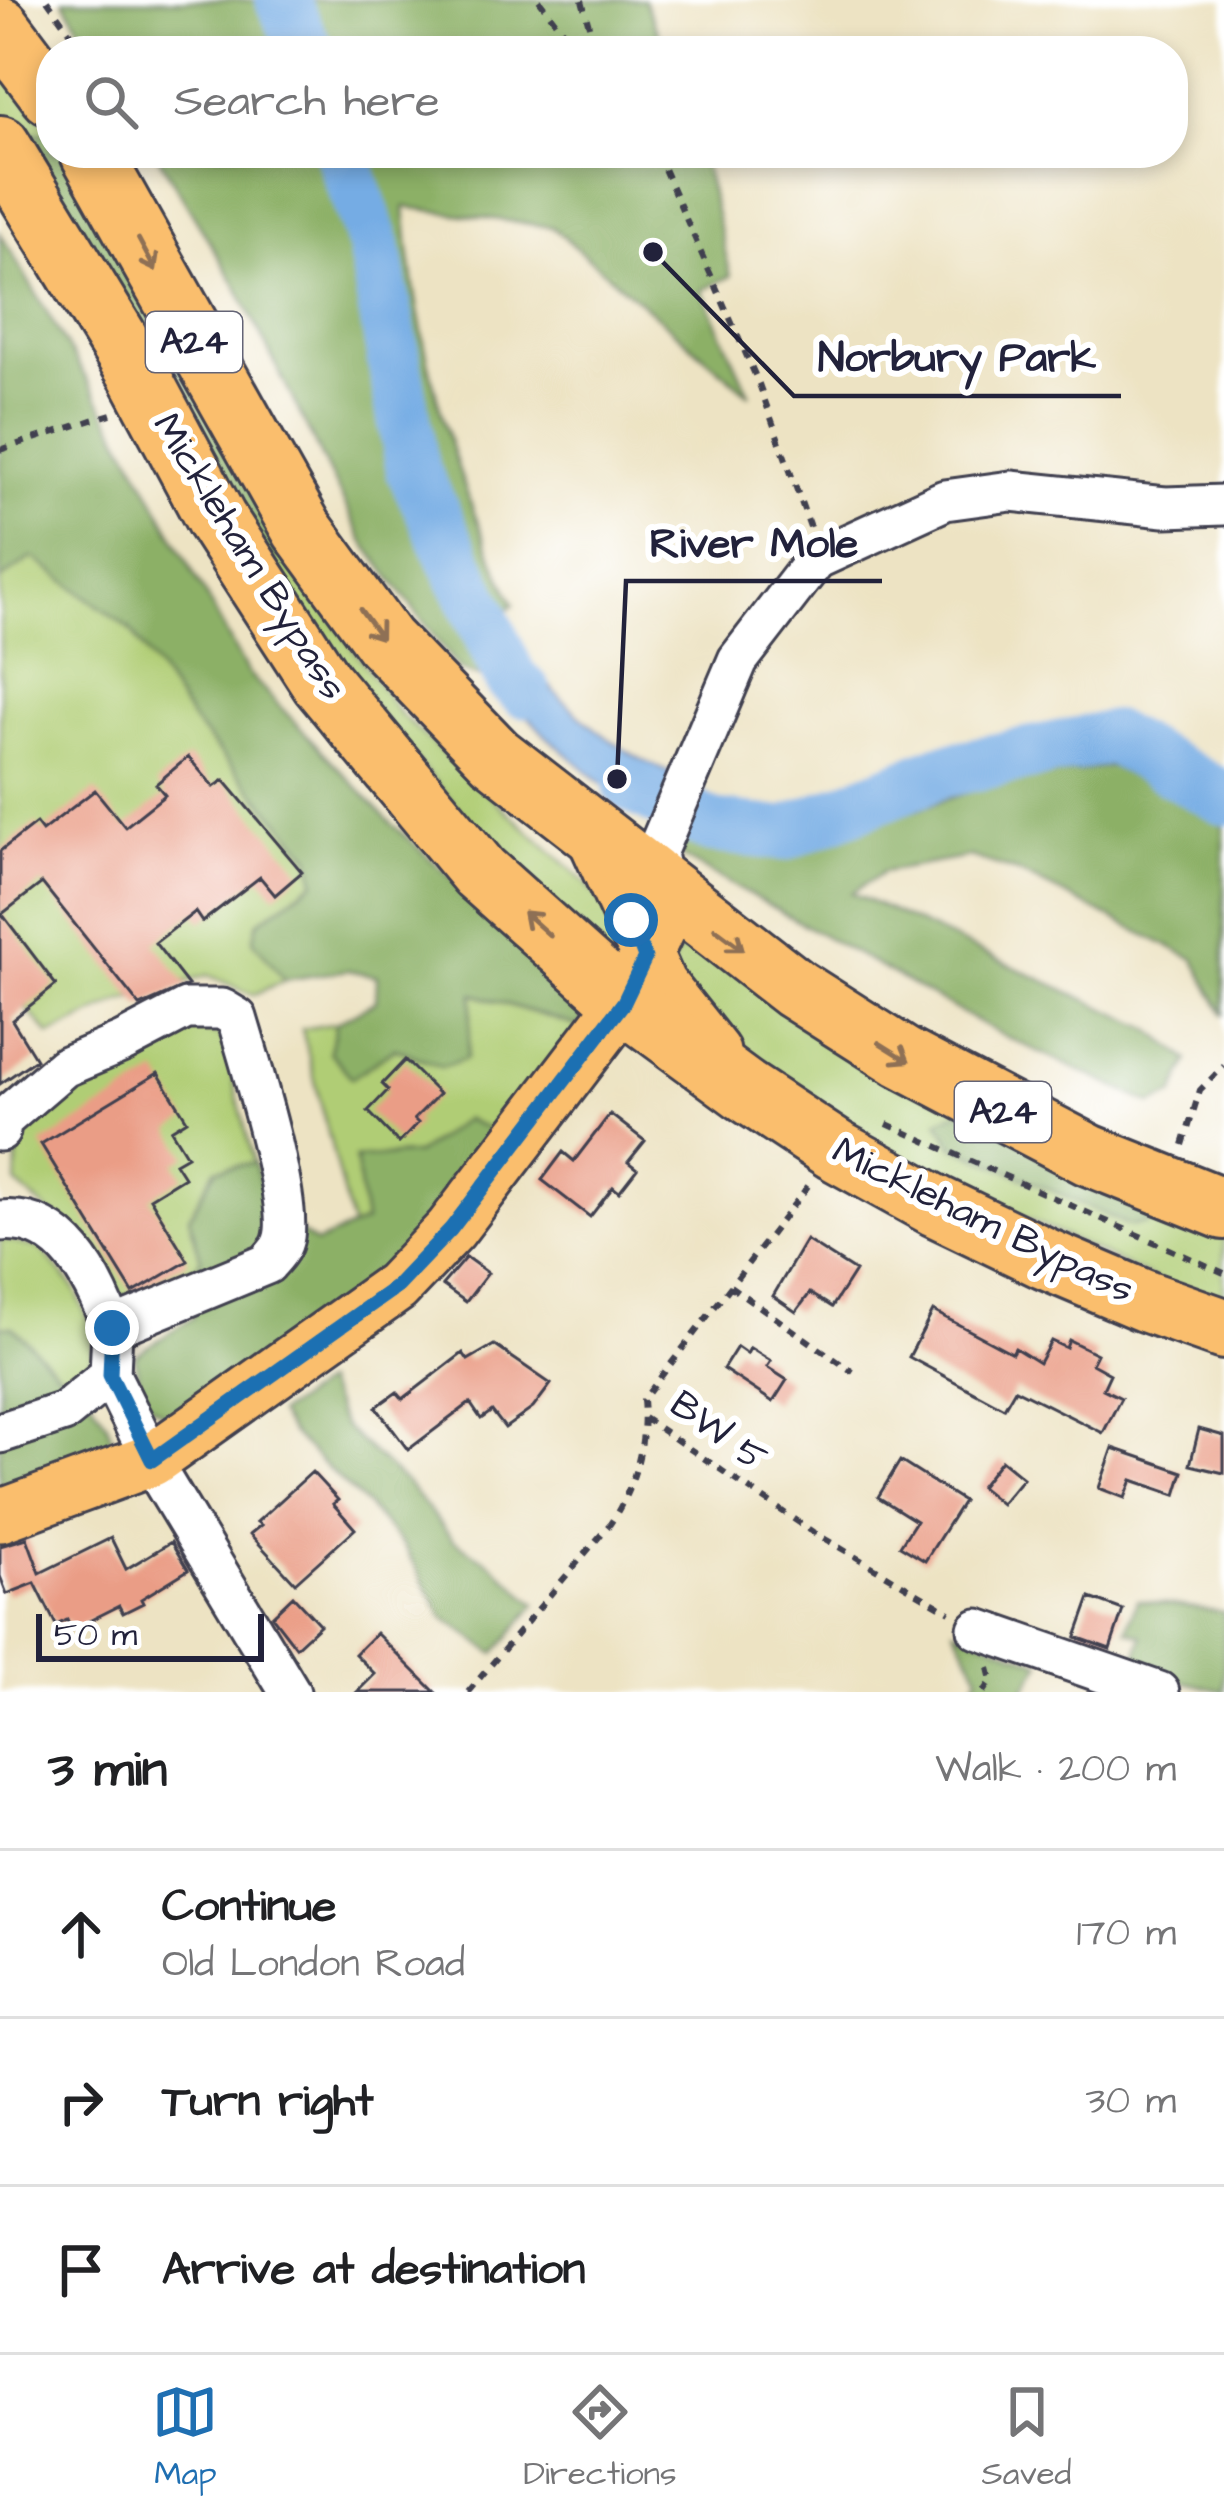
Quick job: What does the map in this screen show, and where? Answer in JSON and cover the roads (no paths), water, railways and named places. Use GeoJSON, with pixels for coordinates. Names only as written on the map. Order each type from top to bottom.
{"type":"FeatureCollection","features":[{"type":"Feature","properties":{"kind":"highway"},"geometry":{"type":"LineString","coordinates":[[0,28],[36,75]]}},
{"type":"Feature","properties":{"kind":"highway","name":"Mickleham Bypass"},"geometry":{"type":"LineString","coordinates":[[0,146],[138,373],[216,519],[322,683],[479,872],[635,980],[744,1090],[861,1137],[936,1206],[1144,1301],[1224,1329]]}},
{"type":"Feature","properties":{"kind":"highway","name":"Mickleham Bypass"},"geometry":{"type":"LineString","coordinates":[[99,168],[302,529],[383,640],[495,756],[592,834],[659,871],[795,988],[902,1058],[1089,1155],[1224,1209]]}},
{"type":"Feature","properties":{"kind":"main road"},"geometry":{"type":"LineString","coordinates":[[592,834],[635,980]]}},
{"type":"Feature","properties":{"kind":"main road"},"geometry":{"type":"LineString","coordinates":[[0,1516],[152,1460],[396,1287],[451,1229],[635,980],[664,917],[659,871]]}},
{"type":"Feature","properties":{"kind":"street"},"geometry":{"type":"LineString","coordinates":[[659,871],[704,733],[738,660],[816,559],[945,500],[1011,491],[1165,507],[1224,505]]}},
{"type":"Feature","properties":{"kind":"street"},"geometry":{"type":"LineString","coordinates":[[0,1130],[1,1121],[64,1067],[186,1009],[222,1010],[237,1018],[286,1220],[283,1243],[267,1264],[112,1328]]}},
{"type":"Feature","properties":{"kind":"street"},"geometry":{"type":"LineString","coordinates":[[0,1221],[16,1219],[60,1237],[96,1284],[112,1328],[110,1375],[152,1460],[290,1692]]}},
{"type":"Feature","properties":{"kind":"street"},"geometry":{"type":"LineString","coordinates":[[0,1433],[64,1412],[110,1375]]}},
{"type":"Feature","properties":{"kind":"street"},"geometry":{"type":"LineString","coordinates":[[978,1629],[1159,1692]]}},
{"type":"Feature","properties":{"kind":"water"},"geometry":{"type":"Polygon","coordinates":[[[499,617],[533,666],[574,711],[623,748],[676,776],[657,825],[546,736],[482,666],[478,635],[499,617]]]}},
{"type":"Feature","properties":{"kind":"waterway"},"geometry":{"type":"LineString","coordinates":[[282,0],[300,36]]}},
{"type":"Feature","properties":{"kind":"waterway"},"geometry":{"type":"LineString","coordinates":[[347,168],[374,245],[413,470],[511,679],[524,691]]}},
{"type":"Feature","properties":{"kind":"waterway"},"geometry":{"type":"LineString","coordinates":[[630,785],[712,826],[784,834],[941,771],[1113,737],[1224,798]]}},
{"type":"Feature","properties":{"kind":"place","name":"Norbury Park"},"geometry":{"type":"Point","coordinates":[653,252]}},
{"type":"Feature","properties":{"kind":"place","name":"River Mole"},"geometry":{"type":"Point","coordinates":[617,779]}}]}
